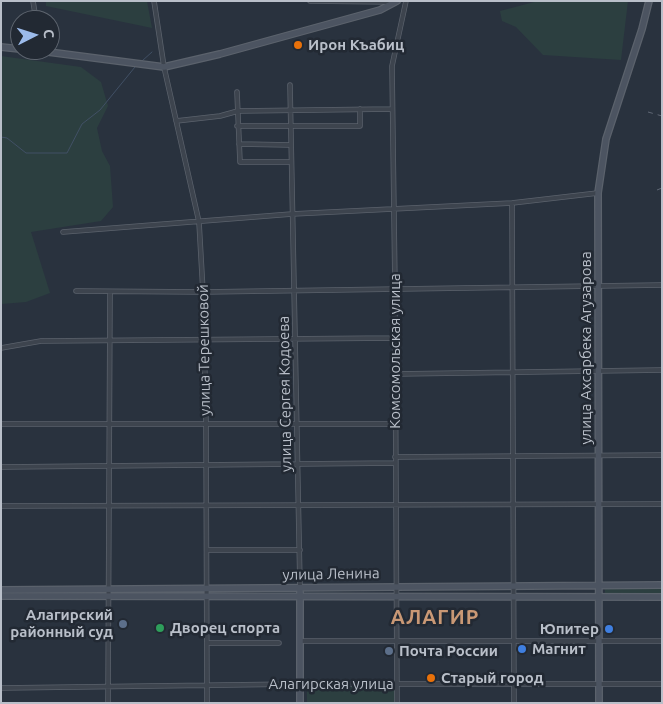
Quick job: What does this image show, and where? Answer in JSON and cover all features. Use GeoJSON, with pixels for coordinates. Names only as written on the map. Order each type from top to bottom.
{"type":"FeatureCollection","features":[{"type":"Feature","properties":{"kind":"street","name":"улица Терешковой"},"geometry":{"type":"LineString","coordinates":[[154,1],[164,66],[199,222],[203,292],[206,422],[207,703]]}},
{"type":"Feature","properties":{"kind":"street"},"geometry":{"type":"LineString","coordinates":[[310,1],[396,2]]}},
{"type":"Feature","properties":{"kind":"street","name":"Комсомольская улица"},"geometry":{"type":"LineString","coordinates":[[397,703],[396,338],[392,66],[406,1]]}},
{"type":"Feature","properties":{"kind":"street","name":"улица Ахсарбека Агузарова"},"geometry":{"type":"LineString","coordinates":[[599,703],[598,456],[600,286],[598,193],[606,138],[642,29],[649,1]]}},
{"type":"Feature","properties":{"kind":"street"},"geometry":{"type":"LineString","coordinates":[[60,52],[164,66],[220,54],[380,10],[396,2]]}},
{"type":"Feature","properties":{"kind":"street","name":"улица Сергея Кодоева"},"geometry":{"type":"LineString","coordinates":[[290,85],[292,214],[296,290],[300,703]]}},
{"type":"Feature","properties":{"kind":"street"},"geometry":{"type":"LineString","coordinates":[[237,92],[240,162],[291,162]]}},
{"type":"Feature","properties":{"kind":"street"},"geometry":{"type":"LineString","coordinates":[[238,126],[360,126],[360,109]]}},
{"type":"Feature","properties":{"kind":"street"},"geometry":{"type":"LineString","coordinates":[[176,121],[220,116],[238,111],[392,109]]}},
{"type":"Feature","properties":{"kind":"street"},"geometry":{"type":"LineString","coordinates":[[239,144],[291,145]]}},
{"type":"Feature","properties":{"kind":"street"},"geometry":{"type":"LineString","coordinates":[[63,232],[292,214],[512,203],[598,193]]}},
{"type":"Feature","properties":{"kind":"street"},"geometry":{"type":"LineString","coordinates":[[512,203],[514,703]]}},
{"type":"Feature","properties":{"kind":"street"},"geometry":{"type":"LineString","coordinates":[[76,291],[203,292],[662,285]]}},
{"type":"Feature","properties":{"kind":"street"},"geometry":{"type":"LineString","coordinates":[[108,703],[110,292]]}},
{"type":"Feature","properties":{"kind":"street"},"geometry":{"type":"LineString","coordinates":[[1,348],[41,341],[396,338]]}},
{"type":"Feature","properties":{"kind":"street"},"geometry":{"type":"LineString","coordinates":[[396,374],[662,370]]}},
{"type":"Feature","properties":{"kind":"street"},"geometry":{"type":"LineString","coordinates":[[1,424],[206,422],[395,424]]}},
{"type":"Feature","properties":{"kind":"street"},"geometry":{"type":"LineString","coordinates":[[395,457],[662,455]]}},
{"type":"Feature","properties":{"kind":"street"},"geometry":{"type":"LineString","coordinates":[[1,466],[395,464]]}},
{"type":"Feature","properties":{"kind":"street"},"geometry":{"type":"LineString","coordinates":[[1,506],[662,504]]}},
{"type":"Feature","properties":{"kind":"street"},"geometry":{"type":"LineString","coordinates":[[207,550],[300,550]]}},
{"type":"Feature","properties":{"kind":"street","name":"улица Ленина"},"geometry":{"type":"LineString","coordinates":[[1,590],[662,585]]}},
{"type":"Feature","properties":{"kind":"street","name":"улица Ленина"},"geometry":{"type":"LineString","coordinates":[[1,596],[662,597]]}},
{"type":"Feature","properties":{"kind":"street"},"geometry":{"type":"LineString","coordinates":[[300,641],[662,641]]}},
{"type":"Feature","properties":{"kind":"street"},"geometry":{"type":"LineString","coordinates":[[207,643],[279,643]]}},
{"type":"Feature","properties":{"kind":"street","name":"Алагирская улица"},"geometry":{"type":"LineString","coordinates":[[1,688],[300,684],[662,684]]}},
{"type":"Feature","properties":{"kind":"shaded area"},"geometry":{"type":"Polygon","coordinates":[[[46,1],[147,1],[152,28],[46,6],[46,1]]]}},
{"type":"Feature","properties":{"kind":"shaded area"},"geometry":{"type":"Polygon","coordinates":[[[538,1],[628,1],[621,60],[543,55],[516,27],[502,21],[500,11],[538,1]]]}},
{"type":"Feature","properties":{"kind":"shaded area"},"geometry":{"type":"Polygon","coordinates":[[[1,56],[10,57],[10,60],[30,60],[81,67],[101,82],[108,106],[97,128],[102,151],[110,166],[113,207],[101,221],[31,232],[50,293],[26,302],[1,304],[1,56]]]}},
{"type":"Feature","properties":{"kind":"shaded area"},"geometry":{"type":"Polygon","coordinates":[[[605,587],[662,587],[662,594],[605,593],[605,587]]]}},
{"type":"Feature","properties":{"kind":"shaded area"},"geometry":{"type":"Polygon","coordinates":[[[307,686],[395,686],[395,703],[307,703],[307,686]]]}},
{"type":"Feature","properties":{"kind":"waterway"},"geometry":{"type":"LineString","coordinates":[[142,61],[152,52]]}},
{"type":"Feature","properties":{"kind":"waterway"},"geometry":{"type":"LineString","coordinates":[[1,137],[7,138],[26,153],[67,153],[82,124],[100,110],[135,67]]}},
{"type":"Feature","properties":{"kind":"railway"},"geometry":{"type":"LineString","coordinates":[[648,112],[662,116]]}},
{"type":"Feature","properties":{"kind":"railway"},"geometry":{"type":"LineString","coordinates":[[657,190],[662,188]]}},
{"type":"Feature","properties":{"kind":"place","name":"Ирон Къабиц"},"geometry":{"type":"Point","coordinates":[298,45]}},
{"type":"Feature","properties":{"kind":"place","name":"Алагирский районный суд"},"geometry":{"type":"Point","coordinates":[123,624]}},
{"type":"Feature","properties":{"kind":"place","name":"Дворец спорта"},"geometry":{"type":"Point","coordinates":[160,628]}},
{"type":"Feature","properties":{"kind":"place","name":"Юпитер"},"geometry":{"type":"Point","coordinates":[609,629]}},
{"type":"Feature","properties":{"kind":"place","name":"Магнит"},"geometry":{"type":"Point","coordinates":[522,649]}},
{"type":"Feature","properties":{"kind":"place","name":"Почта России"},"geometry":{"type":"Point","coordinates":[389,651]}},
{"type":"Feature","properties":{"kind":"place","name":"Старый город"},"geometry":{"type":"Point","coordinates":[431,678]}},
{"type":"Feature","properties":{"kind":"district","name":"АЛАГИР"},"geometry":{"type":"Point","coordinates":[435,617]}}]}
